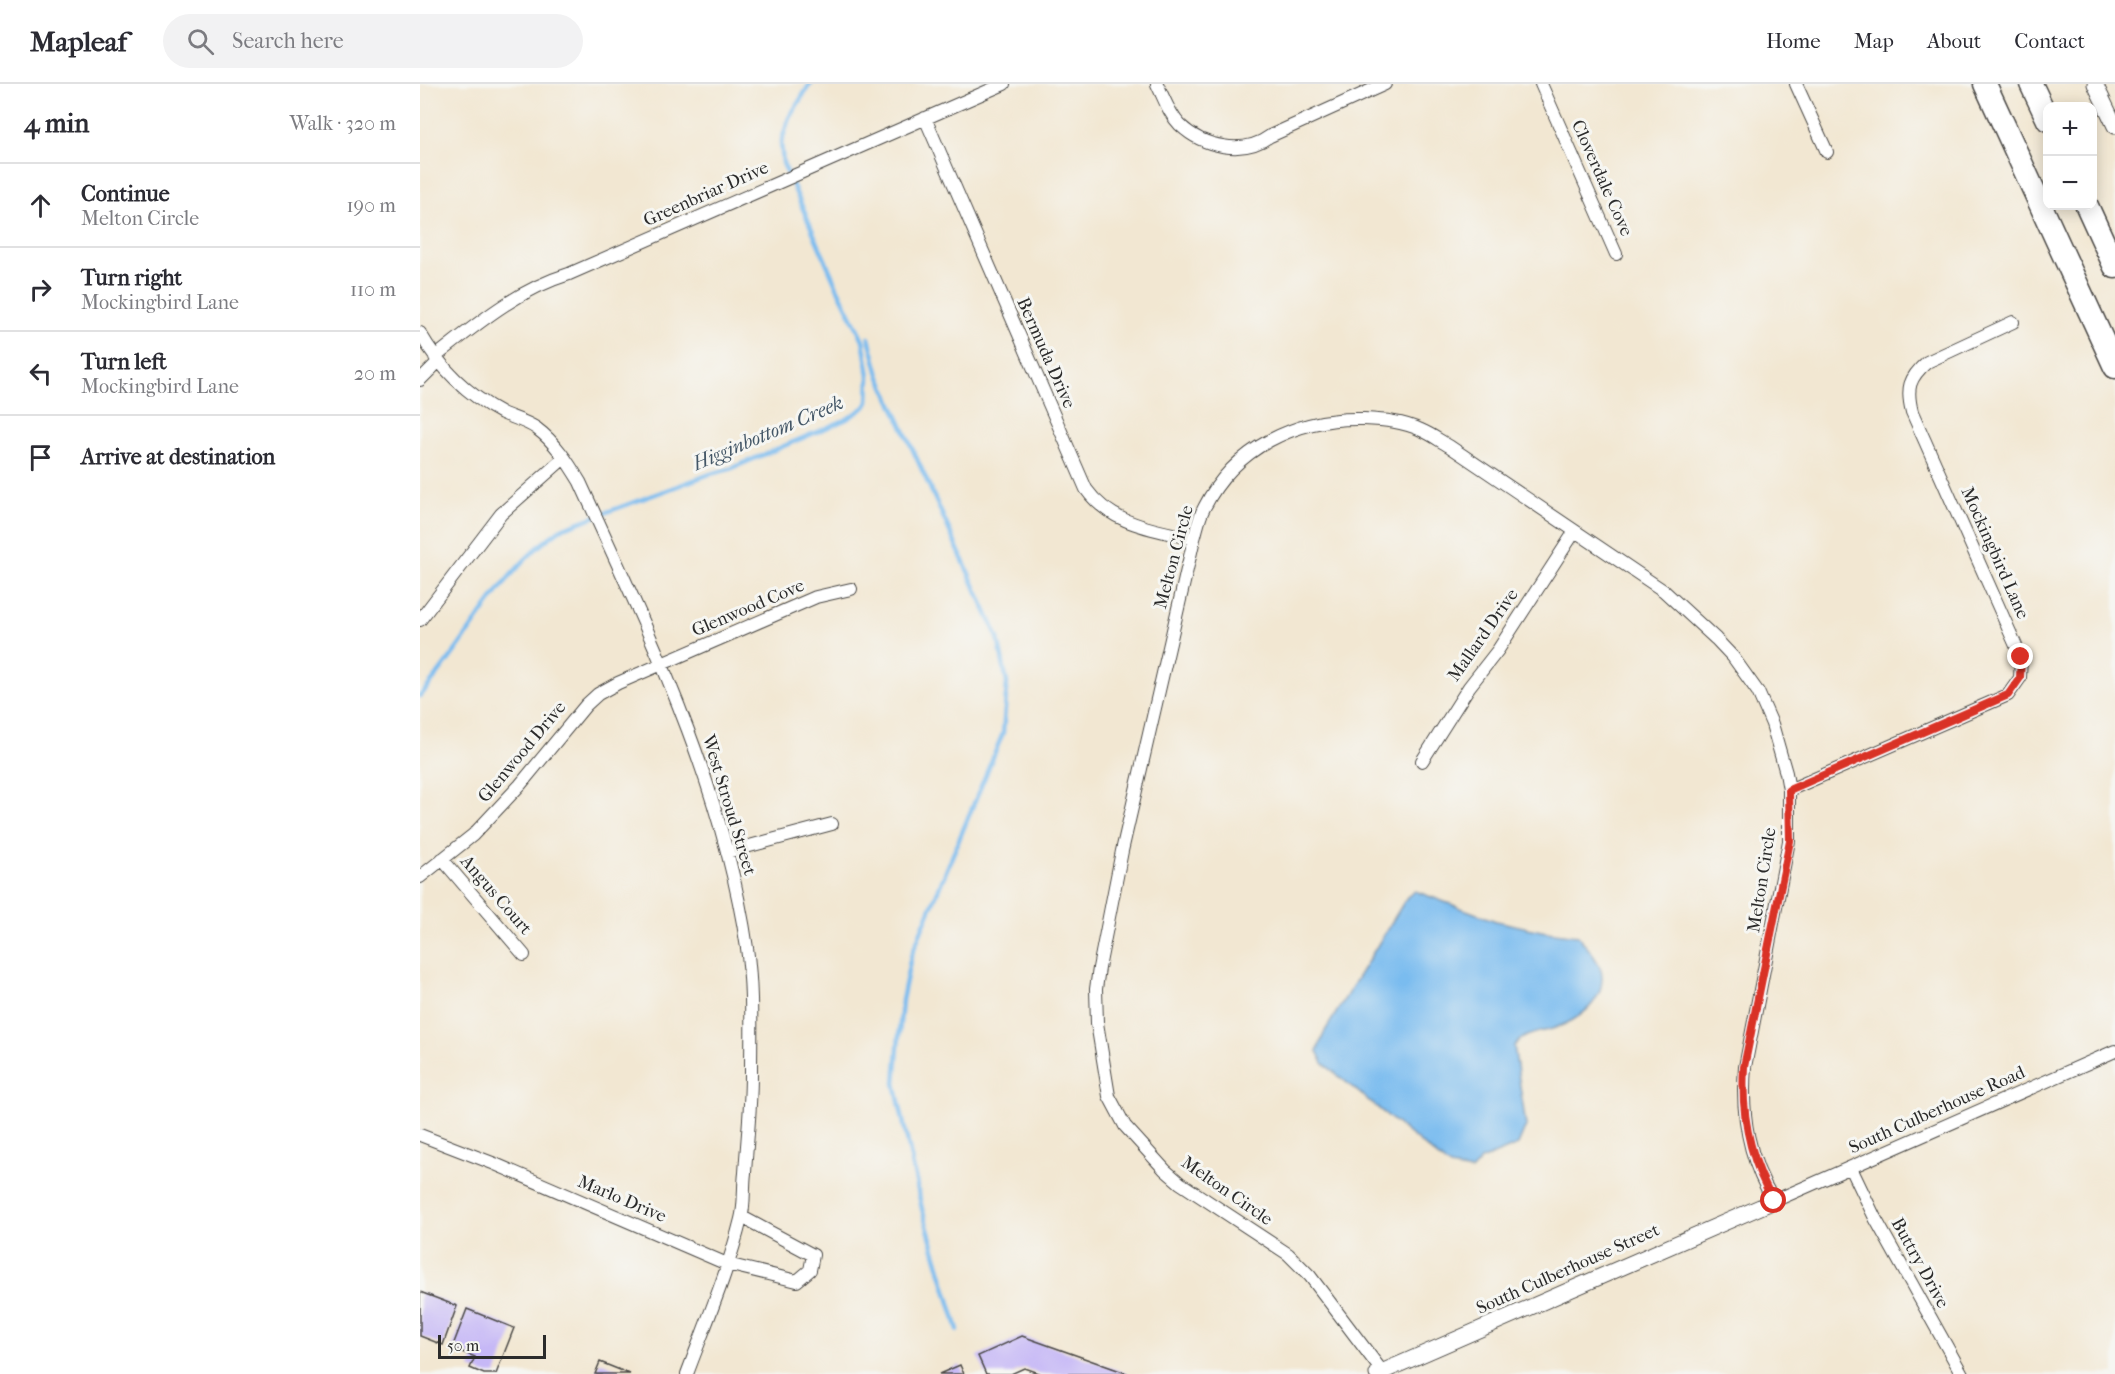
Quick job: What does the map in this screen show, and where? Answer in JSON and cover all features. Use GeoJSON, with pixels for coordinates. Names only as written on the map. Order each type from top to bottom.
{"type":"FeatureCollection","features":[{"type":"Feature","properties":{"kind":"highway"},"geometry":{"type":"LineString","coordinates":[[1985,84],[2115,367]]}},
{"type":"Feature","properties":{"kind":"highway"},"geometry":{"type":"LineString","coordinates":[[2031,84],[2043,109]]}},
{"type":"Feature","properties":{"kind":"highway"},"geometry":{"type":"LineString","coordinates":[[2089,210],[2115,267]]}},
{"type":"Feature","properties":{"kind":"street","name":"Greenbriar Drive"},"geometry":{"type":"LineString","coordinates":[[420,380],[437,359],[490,314],[528,290],[1004,84]]}},
{"type":"Feature","properties":{"kind":"street"},"geometry":{"type":"LineString","coordinates":[[1157,84],[1167,106],[1179,124],[1190,133],[1208,143],[1238,147],[1264,141],[1270,136],[1385,84]]}},
{"type":"Feature","properties":{"kind":"street","name":"Cloverdale Cove"},"geometry":{"type":"LineString","coordinates":[[1541,84],[1616,254]]}},
{"type":"Feature","properties":{"kind":"street"},"geometry":{"type":"LineString","coordinates":[[1796,84],[1827,152]]}},
{"type":"Feature","properties":{"kind":"street"},"geometry":{"type":"LineString","coordinates":[[2095,84],[2115,126]]}},
{"type":"Feature","properties":{"kind":"street","name":"Bermuda Drive"},"geometry":{"type":"LineString","coordinates":[[925,118],[1086,489],[1097,503],[1125,521],[1194,539]]}},
{"type":"Feature","properties":{"kind":"street","name":"Mockingbird Lane"},"geometry":{"type":"LineString","coordinates":[[1789,790],[2008,695],[2020,678],[2021,657],[1912,412],[1909,399],[1911,383],[1916,372],[1927,362],[2013,322]]}},
{"type":"Feature","properties":{"kind":"street","name":"West Stroud Street"},"geometry":{"type":"LineString","coordinates":[[420,333],[437,359],[455,380],[478,399],[538,429],[564,458],[580,482],[661,665],[691,740],[727,852],[738,895],[747,950],[752,1008],[749,1139],[742,1217],[687,1374]]}},
{"type":"Feature","properties":{"kind":"street","name":"Melton Circle"},"geometry":{"type":"LineString","coordinates":[[1381,1373],[1310,1276],[1288,1254],[1180,1183],[1125,1126],[1109,1096],[1097,1023],[1096,989],[1099,968],[1125,840],[1194,539],[1203,509],[1217,486],[1230,470],[1253,449],[1271,438],[1322,421],[1348,418],[1382,420],[1421,429],[1664,591],[1733,657],[1758,692],[1780,748],[1789,790],[1790,841],[1744,1067],[1743,1088],[1744,1120],[1751,1153],[1774,1201]]}},
{"type":"Feature","properties":{"kind":"street"},"geometry":{"type":"LineString","coordinates":[[420,620],[501,514],[564,458]]}},
{"type":"Feature","properties":{"kind":"street","name":"Mallard Drive"},"geometry":{"type":"LineString","coordinates":[[1422,761],[1468,687],[1498,650],[1575,531]]}},
{"type":"Feature","properties":{"kind":"street","name":"Glenwood Cove"},"geometry":{"type":"LineString","coordinates":[[661,665],[816,597],[851,589]]}},
{"type":"Feature","properties":{"kind":"street","name":"Glenwood Drive"},"geometry":{"type":"LineString","coordinates":[[420,877],[470,838],[520,785],[586,705],[611,686],[661,665]]}},
{"type":"Feature","properties":{"kind":"street"},"geometry":{"type":"LineString","coordinates":[[727,852],[832,824]]}},
{"type":"Feature","properties":{"kind":"street","name":"Angus Court"},"geometry":{"type":"LineString","coordinates":[[442,859],[524,955]]}},
{"type":"Feature","properties":{"kind":"street","name":"South Culberhouse Road"},"geometry":{"type":"LineString","coordinates":[[1774,1201],[2115,1051]]}},
{"type":"Feature","properties":{"kind":"street","name":"Marlo Drive"},"geometry":{"type":"LineString","coordinates":[[420,1135],[495,1164],[727,1264],[797,1281],[810,1270],[813,1255],[742,1217]]}},
{"type":"Feature","properties":{"kind":"street","name":"Buttry Drive"},"geometry":{"type":"LineString","coordinates":[[1851,1168],[1875,1218],[1962,1374]]}},
{"type":"Feature","properties":{"kind":"street","name":"South Culberhouse Street"},"geometry":{"type":"LineString","coordinates":[[1381,1373],[1774,1201]]}},
{"type":"Feature","properties":{"kind":"water"},"geometry":{"type":"Polygon","coordinates":[[[1415,891],[1496,921],[1546,932],[1578,936],[1593,954],[1602,976],[1598,994],[1588,1009],[1564,1025],[1527,1036],[1514,1046],[1526,1126],[1518,1145],[1481,1160],[1471,1171],[1450,1167],[1323,1063],[1317,1051],[1325,1031],[1407,897],[1415,891]]]}},
{"type":"Feature","properties":{"kind":"building"},"geometry":{"type":"Polygon","coordinates":[[[420,1292],[457,1306],[443,1345],[420,1336],[420,1292]]]}},
{"type":"Feature","properties":{"kind":"building"},"geometry":{"type":"Polygon","coordinates":[[[467,1309],[514,1328],[496,1374],[484,1374],[470,1368],[475,1357],[452,1348],[467,1309]]]}},
{"type":"Feature","properties":{"kind":"building"},"geometry":{"type":"Polygon","coordinates":[[[1022,1336],[1129,1374],[1041,1374],[1024,1368],[1011,1374],[986,1374],[978,1356],[1022,1336]]]}},
{"type":"Feature","properties":{"kind":"building"},"geometry":{"type":"Polygon","coordinates":[[[600,1362],[630,1374],[595,1374],[600,1362]]]}},
{"type":"Feature","properties":{"kind":"building"},"geometry":{"type":"Polygon","coordinates":[[[960,1365],[964,1374],[939,1374],[960,1365]]]}},
{"type":"Feature","properties":{"kind":"waterway","name":"Higginbottom Creek"},"geometry":{"type":"LineString","coordinates":[[420,696],[438,675],[502,586],[539,546],[561,529],[710,474],[730,469],[847,419],[865,407],[868,402],[869,376],[863,340],[837,287],[783,163],[781,143],[789,118],[810,84]]}},
{"type":"Feature","properties":{"kind":"waterway"},"geometry":{"type":"LineString","coordinates":[[869,338],[879,375],[998,638],[1007,683],[1003,733],[911,956],[902,1000],[895,1083],[922,1209],[958,1330]]}},
{"type":"Feature","properties":{"kind":"route"},"geometry":{"type":"LineString","coordinates":[[1774,1201],[1751,1153],[1744,1120],[1743,1088],[1744,1067],[1790,841],[1789,790],[2008,695],[2020,678],[2021,657]]}}]}
